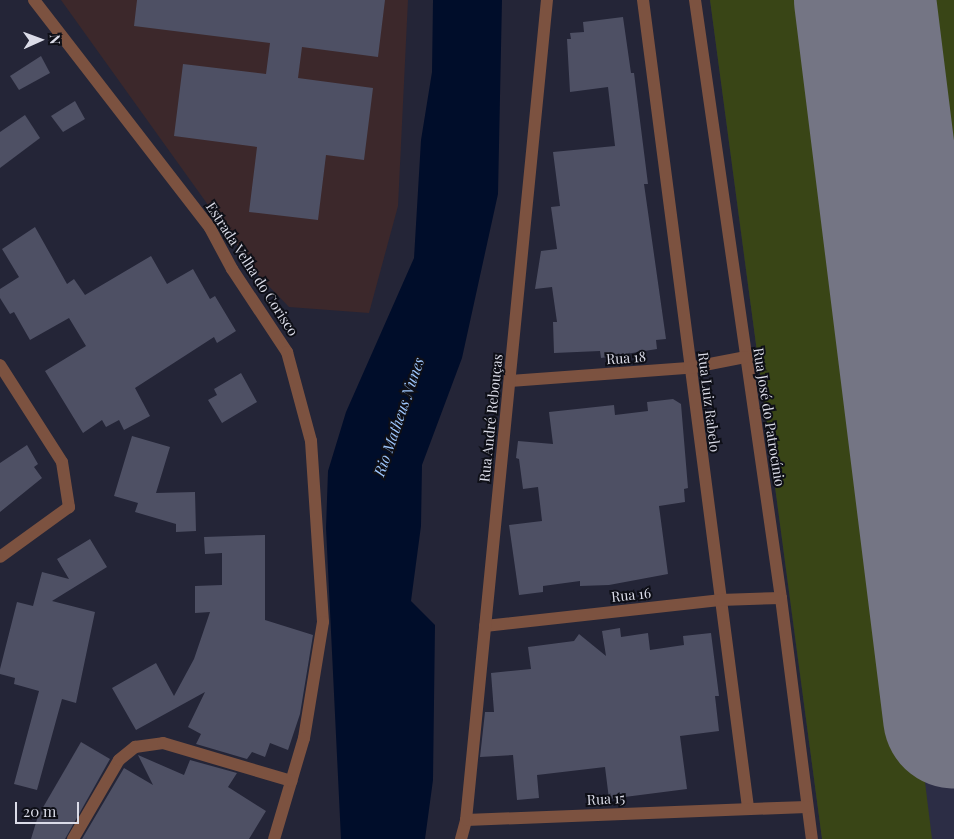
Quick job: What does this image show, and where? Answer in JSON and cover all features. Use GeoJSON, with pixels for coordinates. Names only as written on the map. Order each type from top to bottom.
{"type":"FeatureCollection","features":[{"type":"Feature","properties":{"kind":"street","name":"Estrada Velha do Corisco"},"geometry":{"type":"LineString","coordinates":[[34,0],[210,228],[232,268],[288,352],[311,441],[323,622],[304,738],[274,839]]}},
{"type":"Feature","properties":{"kind":"street","name":"Rua André Rebouças"},"geometry":{"type":"LineString","coordinates":[[461,839],[466,820],[547,0]]}},
{"type":"Feature","properties":{"kind":"street","name":"Rua Luiz Rabelo"},"geometry":{"type":"LineString","coordinates":[[643,0],[748,807]]}},
{"type":"Feature","properties":{"kind":"street","name":"Rua José do Patrocínio"},"geometry":{"type":"LineString","coordinates":[[695,0],[744,357],[781,598],[812,839]]}},
{"type":"Feature","properties":{"kind":"street","name":"Rua 18"},"geometry":{"type":"LineString","coordinates":[[510,382],[690,368],[744,357]]}},
{"type":"Feature","properties":{"kind":"street"},"geometry":{"type":"LineString","coordinates":[[0,365],[62,462],[69,507],[0,557]]}},
{"type":"Feature","properties":{"kind":"street","name":"Rua 16"},"geometry":{"type":"LineString","coordinates":[[485,626],[720,600],[781,598]]}},
{"type":"Feature","properties":{"kind":"street"},"geometry":{"type":"LineString","coordinates":[[73,839],[119,760],[135,747],[163,743],[291,781]]}},
{"type":"Feature","properties":{"kind":"street","name":"Rua 15"},"geometry":{"type":"LineString","coordinates":[[466,820],[748,807],[807,807]]}},
{"type":"Feature","properties":{"kind":"shaded area"},"geometry":{"type":"Polygon","coordinates":[[[61,0],[408,0],[398,206],[369,313],[289,307],[259,276],[61,0]]]}},
{"type":"Feature","properties":{"kind":"shaded area"},"geometry":{"type":"Polygon","coordinates":[[[710,0],[954,0],[954,839],[822,839],[710,0]]]}},
{"type":"Feature","properties":{"kind":"green space"},"geometry":{"type":"Polygon","coordinates":[[[710,0],[829,0],[932,839],[822,839],[710,0]]]}},
{"type":"Feature","properties":{"kind":"green space"},"geometry":{"type":"Polygon","coordinates":[[[900,0],[954,0],[954,437],[900,0]]]}},
{"type":"Feature","properties":{"kind":"water","name":"Rio Matheus Nunes"},"geometry":{"type":"Polygon","coordinates":[[[433,0],[502,0],[498,194],[462,358],[422,465],[421,526],[411,601],[435,625],[433,780],[425,839],[341,839],[326,528],[328,471],[346,412],[414,258],[421,140],[432,72],[433,0]]]}},
{"type":"Feature","properties":{"kind":"building"},"geometry":{"type":"Polygon","coordinates":[[[137,0],[385,0],[378,57],[302,47],[298,78],[373,88],[364,160],[326,155],[318,220],[249,212],[257,147],[174,136],[183,64],[266,74],[270,43],[134,26],[137,0]]]}},
{"type":"Feature","properties":{"kind":"building"},"geometry":{"type":"Polygon","coordinates":[[[623,17],[631,73],[634,73],[648,184],[644,184],[666,339],[656,340],[657,349],[601,358],[600,351],[554,353],[553,322],[557,322],[552,287],[535,289],[541,251],[557,249],[551,207],[560,206],[553,152],[615,146],[608,87],[570,92],[567,39],[571,39],[570,33],[584,32],[583,22],[623,17]]]}},
{"type":"Feature","properties":{"kind":"building"},"geometry":{"type":"Polygon","coordinates":[[[41,56],[50,73],[19,90],[10,76],[41,56]]]}},
{"type":"Feature","properties":{"kind":"building"},"geometry":{"type":"Polygon","coordinates":[[[75,101],[85,119],[63,132],[51,116],[75,101]]]}},
{"type":"Feature","properties":{"kind":"building"},"geometry":{"type":"Polygon","coordinates":[[[25,115],[40,138],[0,168],[0,132],[25,115]]]}},
{"type":"Feature","properties":{"kind":"building"},"geometry":{"type":"Polygon","coordinates":[[[35,227],[67,284],[74,279],[85,295],[151,256],[167,284],[193,269],[210,299],[215,296],[236,331],[217,343],[214,337],[135,388],[150,416],[124,430],[119,420],[106,427],[102,420],[83,433],[45,371],[86,346],[69,318],[30,340],[14,312],[10,314],[0,298],[0,289],[19,277],[2,249],[35,227]]]}},
{"type":"Feature","properties":{"kind":"building"},"geometry":{"type":"Polygon","coordinates":[[[241,373],[257,402],[222,423],[208,400],[217,395],[214,389],[241,373]]]}},
{"type":"Feature","properties":{"kind":"building"},"geometry":{"type":"Polygon","coordinates":[[[673,399],[681,404],[688,488],[684,489],[685,502],[659,506],[668,574],[609,585],[580,586],[580,581],[543,586],[543,592],[519,595],[509,525],[542,521],[538,487],[523,489],[519,459],[516,458],[518,441],[553,444],[549,412],[614,405],[615,415],[648,411],[647,402],[673,399]]]}},
{"type":"Feature","properties":{"kind":"building"},"geometry":{"type":"Polygon","coordinates":[[[132,436],[170,447],[156,493],[195,492],[196,531],[176,532],[176,524],[135,512],[138,503],[114,496],[132,436]]]}},
{"type":"Feature","properties":{"kind":"building"},"geometry":{"type":"Polygon","coordinates":[[[27,445],[38,464],[34,467],[42,478],[0,512],[0,463],[27,445]]]}},
{"type":"Feature","properties":{"kind":"building"},"geometry":{"type":"Polygon","coordinates":[[[265,535],[265,620],[313,635],[300,714],[288,750],[270,743],[265,757],[252,752],[247,759],[196,744],[201,734],[188,727],[205,692],[136,730],[112,688],[156,663],[174,696],[194,659],[210,612],[195,613],[195,586],[222,585],[222,553],[205,554],[204,537],[265,535]]]}},
{"type":"Feature","properties":{"kind":"building"},"geometry":{"type":"Polygon","coordinates":[[[90,539],[107,567],[52,601],[95,612],[76,703],[62,699],[37,790],[14,784],[39,691],[14,684],[15,678],[0,674],[0,669],[17,602],[33,606],[42,572],[69,579],[57,559],[90,539]]]}},
{"type":"Feature","properties":{"kind":"building"},"geometry":{"type":"Polygon","coordinates":[[[620,628],[621,637],[648,633],[650,650],[684,645],[683,636],[711,633],[719,696],[715,696],[719,731],[680,736],[687,789],[609,799],[605,767],[537,775],[539,798],[517,800],[513,755],[480,757],[485,712],[494,712],[491,673],[531,669],[528,647],[574,641],[579,634],[606,656],[602,631],[620,628]]]}},
{"type":"Feature","properties":{"kind":"building"},"geometry":{"type":"Polygon","coordinates":[[[81,742],[110,759],[65,839],[31,839],[38,816],[81,742]]]}},
{"type":"Feature","properties":{"kind":"building"},"geometry":{"type":"Polygon","coordinates":[[[138,755],[184,775],[190,760],[237,773],[228,787],[266,811],[249,839],[82,839],[124,768],[153,785],[138,755]]]}},
{"type":"Feature","properties":{"kind":"runway"},"geometry":{"type":"LineString","coordinates":[[865,0],[954,717]]}}]}
